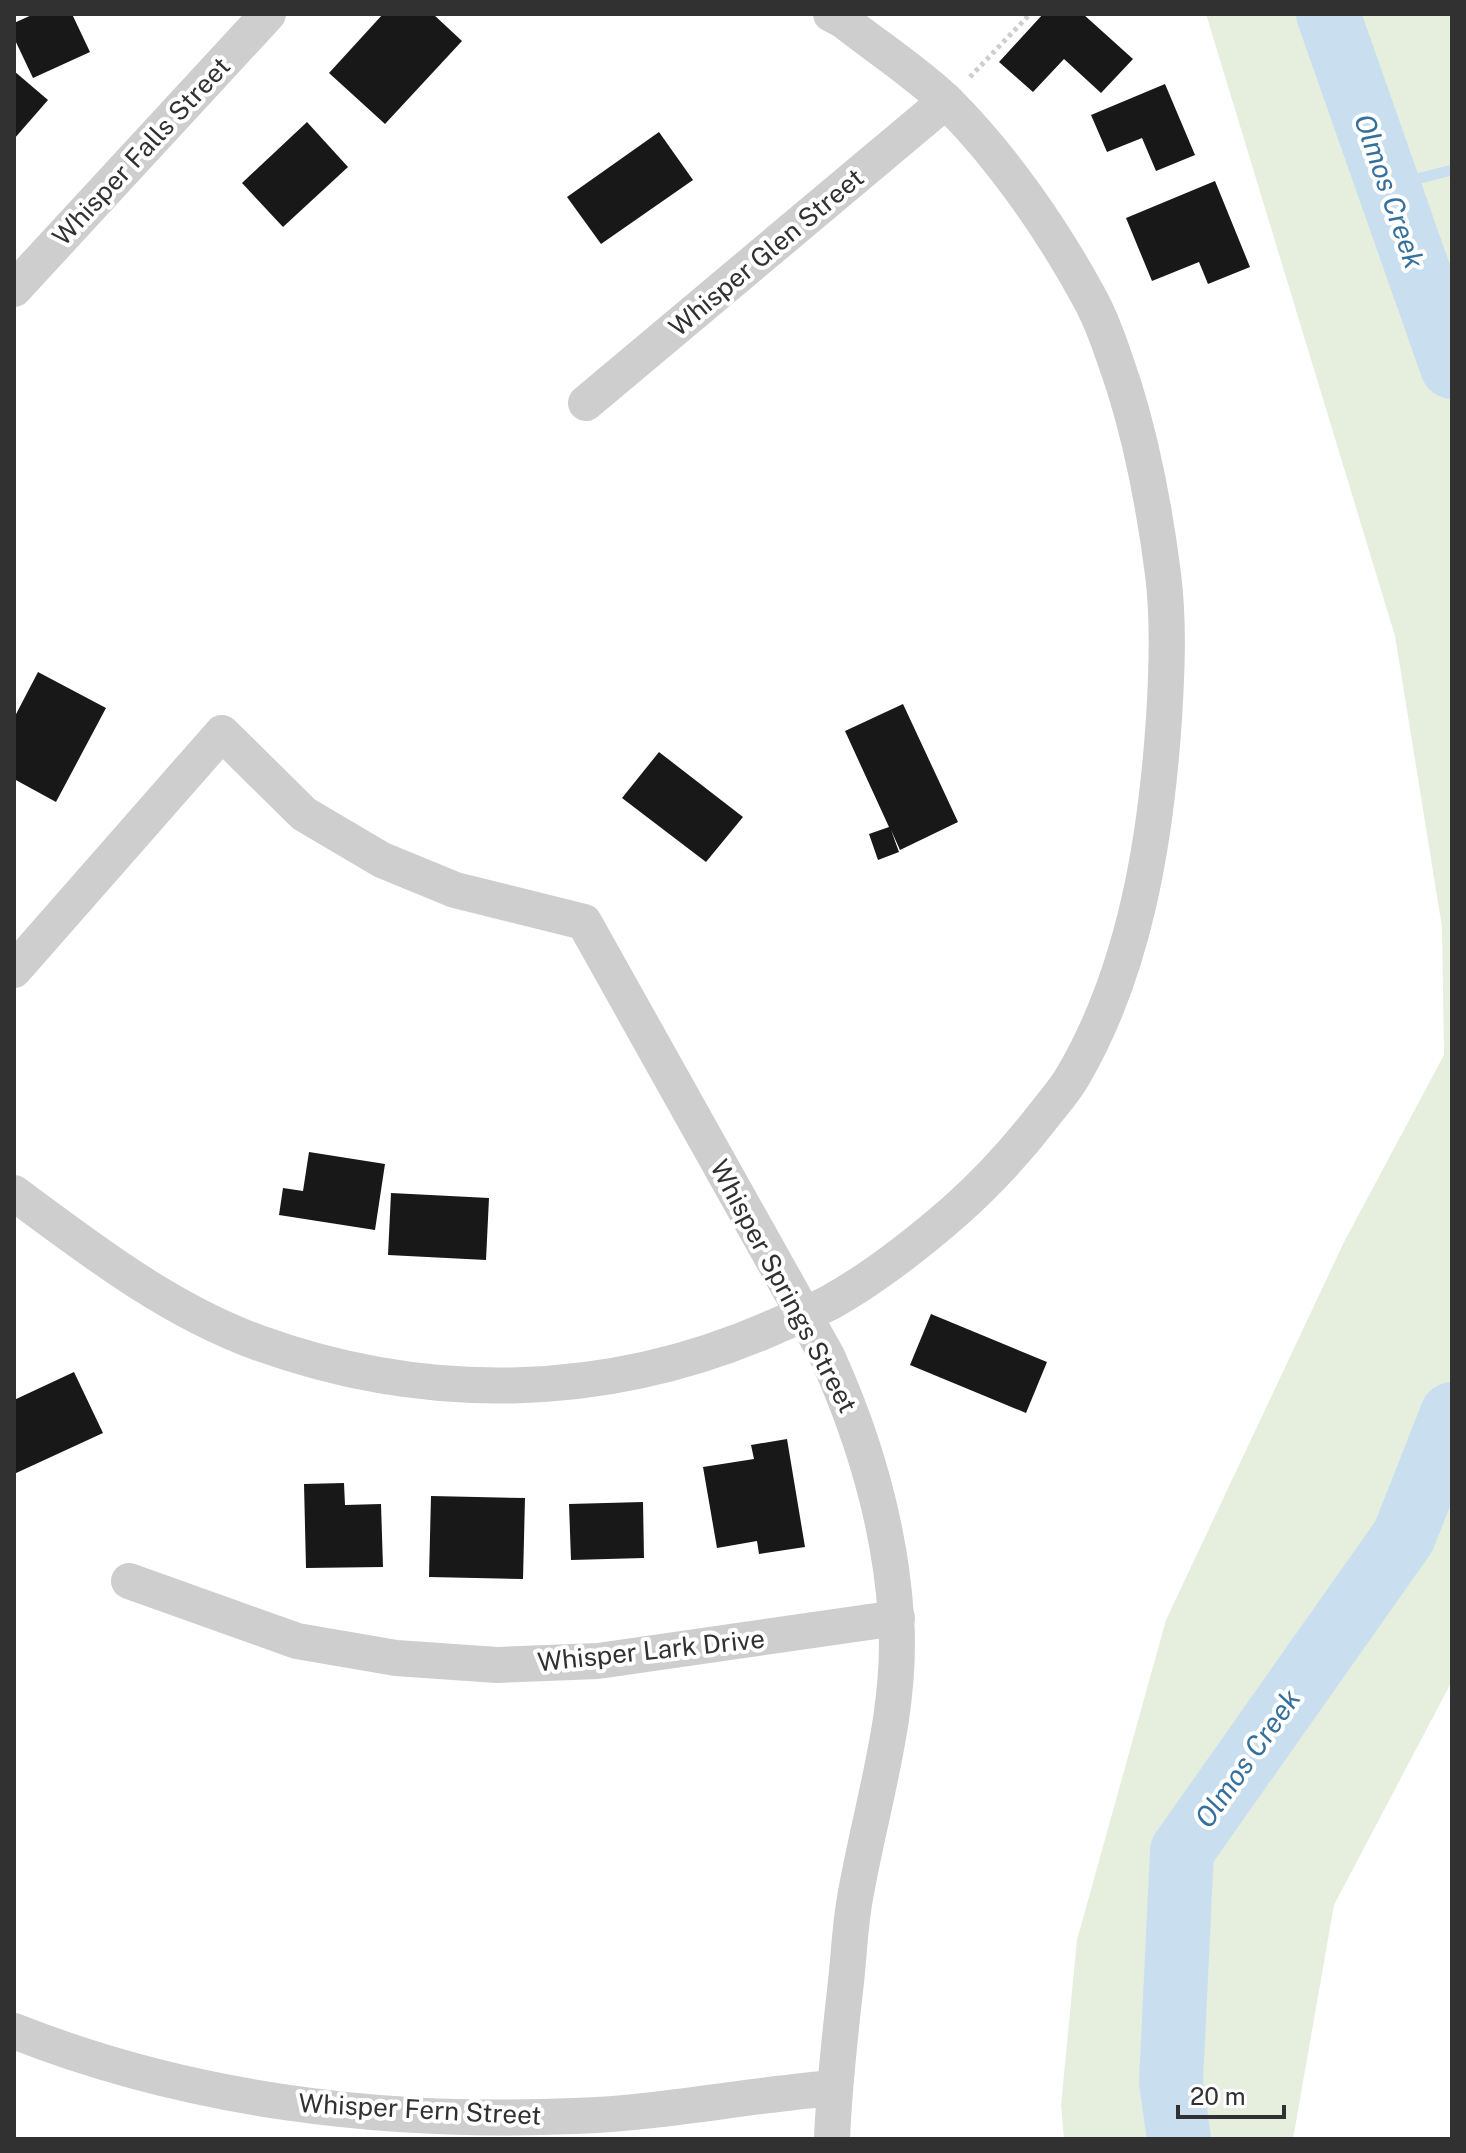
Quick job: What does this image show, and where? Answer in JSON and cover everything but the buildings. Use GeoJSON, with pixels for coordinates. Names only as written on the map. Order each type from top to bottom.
{"type":"FeatureCollection","features":[{"type":"Feature","properties":{"kind":"street","name":"Whisper Falls Street"},"geometry":{"type":"LineString","coordinates":[[14,289],[268,14]]}},
{"type":"Feature","properties":{"kind":"street"},"geometry":{"type":"LineString","coordinates":[[14,1193],[120,1271],[189,1312],[254,1341],[321,1363],[390,1378],[461,1386],[517,1386],[602,1379],[685,1360],[739,1343],[829,1303],[910,1250],[971,1197],[1014,1155],[1072,1079],[1105,1011],[1129,939],[1149,850],[1161,752],[1167,664],[1164,578],[1140,439],[1118,367],[1091,301],[1015,181],[946,101],[831,14]]}},
{"type":"Feature","properties":{"kind":"street","name":"Whisper Glen Street"},"geometry":{"type":"LineString","coordinates":[[586,403],[946,101]]}},
{"type":"Feature","properties":{"kind":"street","name":"Whisper Springs Street"},"geometry":{"type":"LineString","coordinates":[[14,970],[222,733],[304,814],[382,860],[455,890],[584,922],[827,1356],[851,1409],[872,1472],[887,1537],[897,1618],[897,1660],[889,1726],[854,1901],[834,2088],[832,2139]]}},
{"type":"Feature","properties":{"kind":"street","name":"Whisper Lark Drive"},"geometry":{"type":"LineString","coordinates":[[129,1581],[297,1641],[396,1658],[497,1665],[598,1661],[897,1618]]}},
{"type":"Feature","properties":{"kind":"street","name":"Whisper Fern Street"},"geometry":{"type":"LineString","coordinates":[[14,2031],[55,2047],[188,2085],[323,2108],[461,2117],[576,2116],[834,2088]]}},
{"type":"Feature","properties":{"kind":"path"},"geometry":{"type":"LineString","coordinates":[[946,101],[1030,14]]}},
{"type":"Feature","properties":{"kind":"green space"},"geometry":{"type":"Polygon","coordinates":[[[1206,14],[1452,14],[1452,1681],[1334,1905],[1293,2139],[1064,2139],[1061,2105],[1077,1940],[1166,1620],[1344,1242],[1444,1055],[1442,927],[1395,636],[1206,14]]]}},
{"type":"Feature","properties":{"kind":"waterway","name":"Olmos Creek"},"geometry":{"type":"LineString","coordinates":[[1328,14],[1452,367]]}},
{"type":"Feature","properties":{"kind":"waterway"},"geometry":{"type":"LineString","coordinates":[[1389,186],[1452,170]]}},
{"type":"Feature","properties":{"kind":"waterway","name":"Olmos Creek"},"geometry":{"type":"LineString","coordinates":[[1179,2139],[1171,2082],[1182,1851],[1404,1536],[1452,1414]]}}]}
